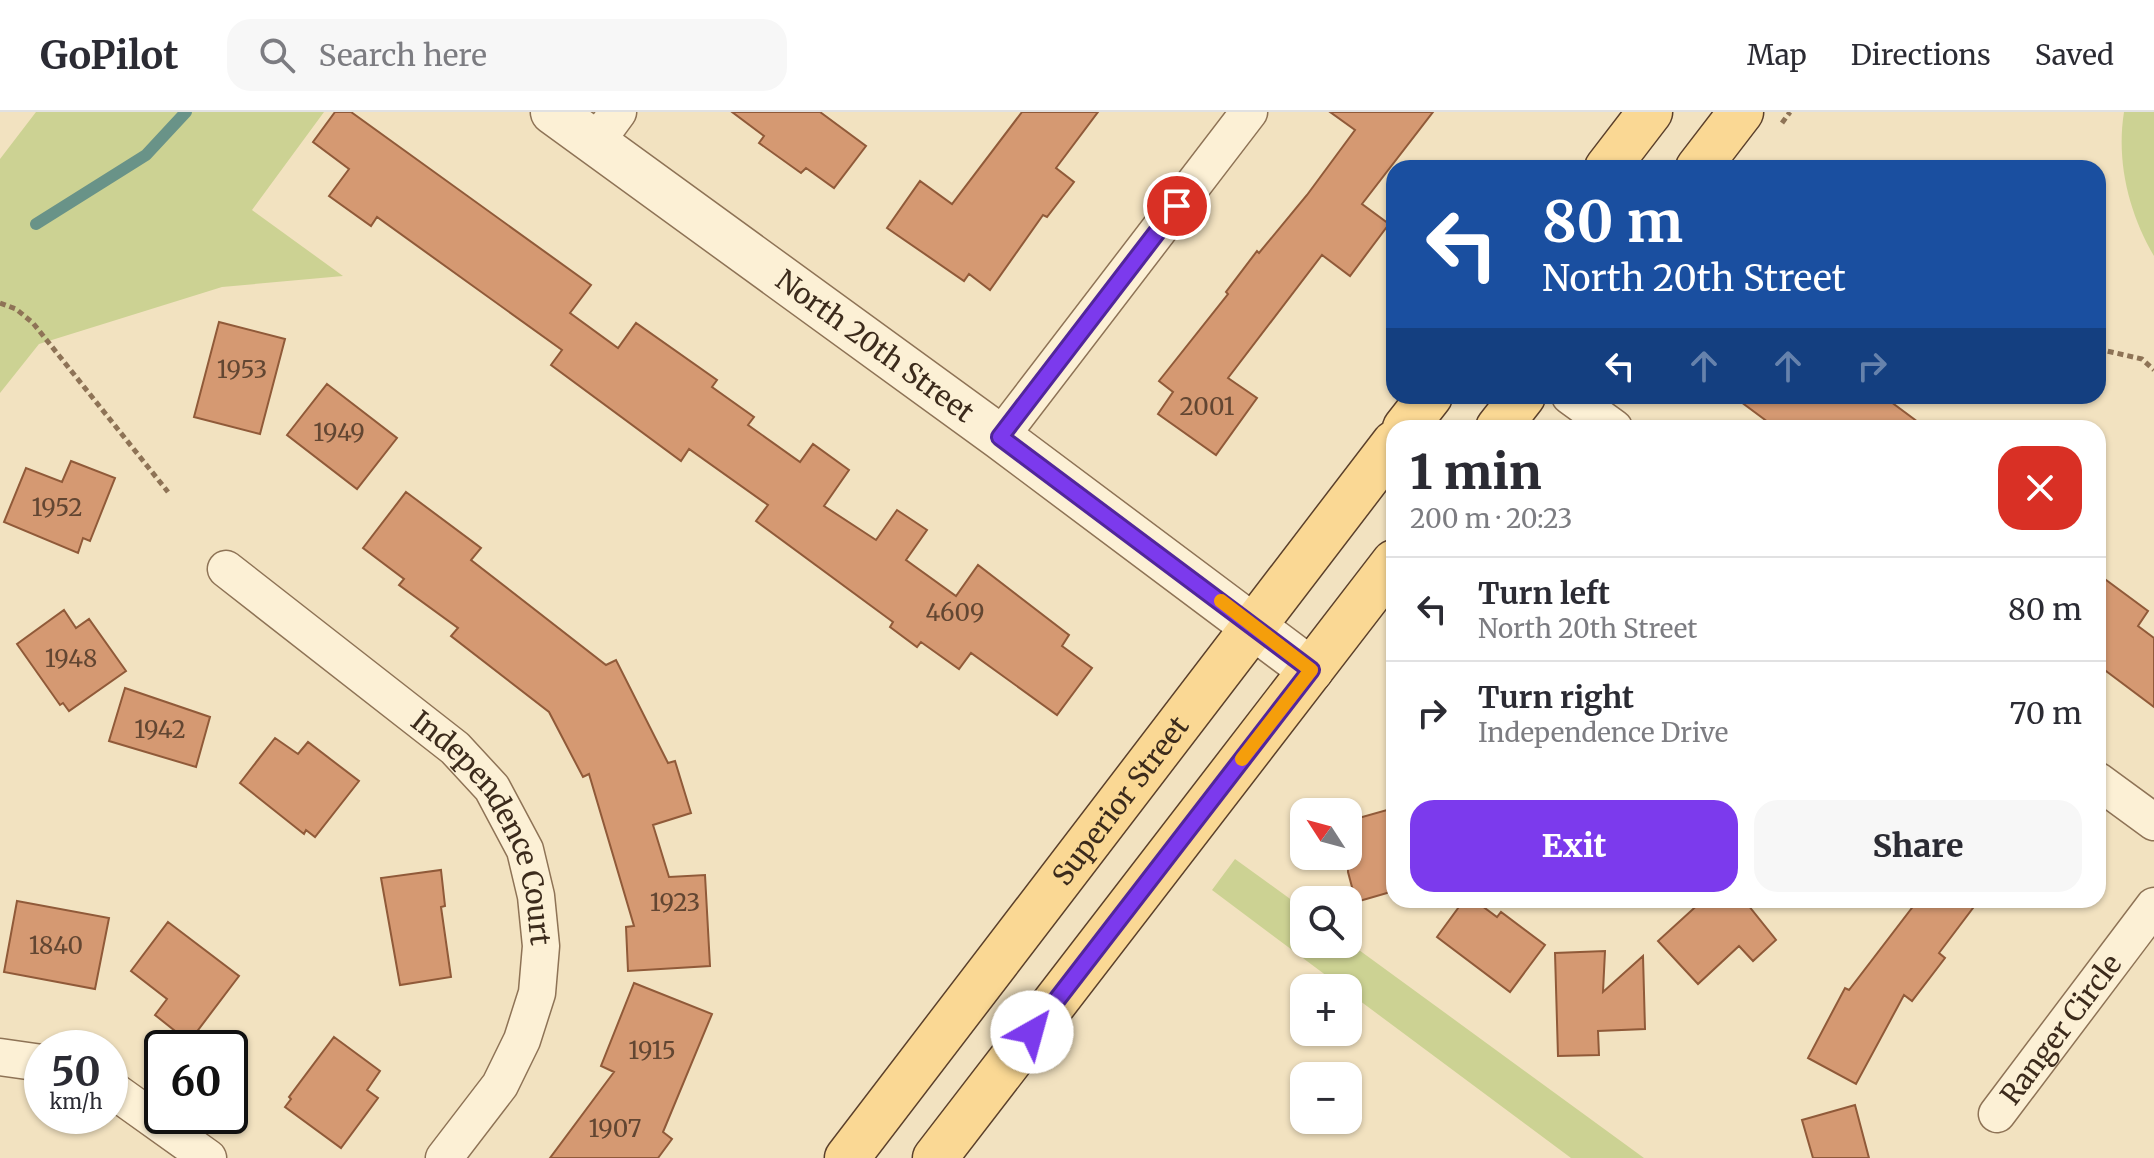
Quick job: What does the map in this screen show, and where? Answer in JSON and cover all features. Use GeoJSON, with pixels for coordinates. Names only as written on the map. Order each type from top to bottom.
{"type":"FeatureCollection","features":[{"type":"Feature","properties":{"kind":"main road"},"geometry":{"type":"LineString","coordinates":[[1613,160],[1650,112]]}},
{"type":"Feature","properties":{"kind":"main road"},"geometry":{"type":"LineString","coordinates":[[1704,160],[1741,112]]}},
{"type":"Feature","properties":{"kind":"main road"},"geometry":{"type":"LineString","coordinates":[[1411,420],[1424,404]]}},
{"type":"Feature","properties":{"kind":"main road"},"geometry":{"type":"LineString","coordinates":[[1504,420],[1517,404]]}},
{"type":"Feature","properties":{"kind":"main road","name":"Superior Street"},"geometry":{"type":"LineString","coordinates":[[847,1158],[1386,454]]}},
{"type":"Feature","properties":{"kind":"main road"},"geometry":{"type":"LineString","coordinates":[[935,1158],[1386,572]]}},
{"type":"Feature","properties":{"kind":"street","name":"North 20th Street"},"geometry":{"type":"LineString","coordinates":[[553,112],[607,127],[1000,437],[1311,670]]}},
{"type":"Feature","properties":{"kind":"street"},"geometry":{"type":"LineString","coordinates":[[1000,437],[1249,112]]}},
{"type":"Feature","properties":{"kind":"street"},"geometry":{"type":"LineString","coordinates":[[1581,404],[1603,420]]}},
{"type":"Feature","properties":{"kind":"street","name":"Independence Court"},"geometry":{"type":"LineString","coordinates":[[226,569],[455,748],[492,788],[525,850],[536,896],[541,946],[537,993],[522,1040],[500,1085],[444,1158]]}},
{"type":"Feature","properties":{"kind":"street"},"geometry":{"type":"LineString","coordinates":[[2106,787],[2154,822]]}},
{"type":"Feature","properties":{"kind":"street","name":"Ranger Circle"},"geometry":{"type":"LineString","coordinates":[[1997,1114],[2154,906]]}},
{"type":"Feature","properties":{"kind":"street"},"geometry":{"type":"LineString","coordinates":[[0,1057],[24,1060]]}},
{"type":"Feature","properties":{"kind":"street"},"geometry":{"type":"LineString","coordinates":[[128,1101],[208,1158]]}},
{"type":"Feature","properties":{"kind":"path"},"geometry":{"type":"LineString","coordinates":[[0,303],[16,309],[33,323],[168,492]]}},
{"type":"Feature","properties":{"kind":"path"},"geometry":{"type":"LineString","coordinates":[[2106,351],[2142,359],[2154,370]]}},
{"type":"Feature","properties":{"kind":"green space"},"geometry":{"type":"Polygon","coordinates":[[[36,112],[324,112],[252,210],[343,276],[222,287],[39,344],[0,393],[0,159],[36,112]]]}},
{"type":"Feature","properties":{"kind":"green space"},"geometry":{"type":"Polygon","coordinates":[[[2124,112],[2154,112],[2154,256],[2131,205],[2123,168],[2124,112]]]}},
{"type":"Feature","properties":{"kind":"green space"},"geometry":{"type":"Polygon","coordinates":[[[1235,859],[1290,899],[1290,948],[1212,890],[1235,859]]]}},
{"type":"Feature","properties":{"kind":"green space"},"geometry":{"type":"Polygon","coordinates":[[[1362,952],[1644,1158],[1571,1158],[1362,1002],[1362,974],[1324,974],[1303,958],[1362,958],[1362,952]]]}},
{"type":"Feature","properties":{"kind":"building"},"geometry":{"type":"Polygon","coordinates":[[[335,112],[351,112],[591,285],[570,313],[618,348],[636,323],[717,380],[712,387],[754,417],[748,425],[800,462],[813,444],[849,470],[824,506],[876,540],[897,510],[927,530],[906,560],[956,596],[978,565],[1069,635],[1062,646],[1092,668],[1057,715],[971,653],[959,669],[921,642],[917,647],[890,627],[893,622],[756,521],[768,505],[689,449],[681,461],[551,365],[562,350],[377,217],[371,226],[329,196],[349,169],[313,142],[335,112]]]}},
{"type":"Feature","properties":{"kind":"building"},"geometry":{"type":"Polygon","coordinates":[[[732,112],[820,112],[866,146],[834,188],[806,168],[801,173],[759,143],[764,136],[732,112]]]}},
{"type":"Feature","properties":{"kind":"building"},"geometry":{"type":"Polygon","coordinates":[[[1022,112],[1098,112],[1056,168],[1074,182],[1047,217],[1043,215],[990,290],[969,274],[964,281],[887,228],[920,181],[952,204],[1022,112]]]}},
{"type":"Feature","properties":{"kind":"building"},"geometry":{"type":"Polygon","coordinates":[[[1330,112],[1433,112],[1396,160],[1386,160],[1386,173],[1362,204],[1386,222],[1386,228],[1350,276],[1322,255],[1228,378],[1257,398],[1216,455],[1158,414],[1173,392],[1159,381],[1228,294],[1226,292],[1257,251],[1259,253],[1307,195],[1355,130],[1330,112]]]}},
{"type":"Feature","properties":{"kind":"building"},"geometry":{"type":"Polygon","coordinates":[[[219,322],[285,339],[260,434],[194,417],[219,322]]]}},
{"type":"Feature","properties":{"kind":"building"},"geometry":{"type":"Polygon","coordinates":[[[327,384],[397,438],[357,489],[287,435],[327,384]]]}},
{"type":"Feature","properties":{"kind":"building"},"geometry":{"type":"Polygon","coordinates":[[[1744,404],[1894,404],[1915,420],[1765,420],[1744,404]]]}},
{"type":"Feature","properties":{"kind":"building"},"geometry":{"type":"Polygon","coordinates":[[[71,461],[115,478],[90,541],[83,538],[78,553],[4,522],[26,468],[62,482],[71,461]]]}},
{"type":"Feature","properties":{"kind":"building"},"geometry":{"type":"Polygon","coordinates":[[[406,492],[481,548],[471,560],[606,665],[616,660],[668,763],[675,761],[691,813],[653,825],[669,877],[705,875],[710,966],[628,971],[626,927],[634,926],[589,774],[583,777],[549,712],[451,636],[458,628],[399,585],[404,579],[363,548],[406,492]]]}},
{"type":"Feature","properties":{"kind":"building"},"geometry":{"type":"Polygon","coordinates":[[[2106,580],[2148,611],[2138,626],[2154,638],[2154,707],[2106,671],[2106,580]]]}},
{"type":"Feature","properties":{"kind":"building"},"geometry":{"type":"Polygon","coordinates":[[[64,610],[76,628],[89,619],[126,671],[69,711],[63,703],[60,705],[17,644],[64,610]]]}},
{"type":"Feature","properties":{"kind":"building"},"geometry":{"type":"Polygon","coordinates":[[[125,688],[210,717],[196,767],[109,741],[125,688]]]}},
{"type":"Feature","properties":{"kind":"building"},"geometry":{"type":"Polygon","coordinates":[[[275,738],[298,754],[308,742],[359,781],[315,837],[306,830],[304,834],[240,783],[275,738]]]}},
{"type":"Feature","properties":{"kind":"building"},"geometry":{"type":"Polygon","coordinates":[[[1386,810],[1386,893],[1362,900],[1362,886],[1352,886],[1348,872],[1362,870],[1362,817],[1386,810]]]}},
{"type":"Feature","properties":{"kind":"building"},"geometry":{"type":"Polygon","coordinates":[[[441,870],[445,906],[441,907],[451,977],[400,985],[381,878],[441,870]]]}},
{"type":"Feature","properties":{"kind":"building"},"geometry":{"type":"Polygon","coordinates":[[[17,901],[109,918],[95,989],[4,972],[17,901]]]}},
{"type":"Feature","properties":{"kind":"building"},"geometry":{"type":"Polygon","coordinates":[[[1458,908],[1485,908],[1497,917],[1501,912],[1545,945],[1510,992],[1437,937],[1458,908]]]}},
{"type":"Feature","properties":{"kind":"building"},"geometry":{"type":"Polygon","coordinates":[[[1694,908],[1750,908],[1776,940],[1753,961],[1739,946],[1698,984],[1658,941],[1694,908]]]}},
{"type":"Feature","properties":{"kind":"building"},"geometry":{"type":"Polygon","coordinates":[[[1912,908],[1973,908],[1939,953],[1945,958],[1912,1001],[1904,995],[1856,1084],[1808,1058],[1845,988],[1849,990],[1912,908]]]}},
{"type":"Feature","properties":{"kind":"building"},"geometry":{"type":"Polygon","coordinates":[[[168,922],[239,976],[198,1030],[174,1030],[155,1015],[167,999],[131,971],[168,922]]]}},
{"type":"Feature","properties":{"kind":"building"},"geometry":{"type":"Polygon","coordinates":[[[1605,951],[1603,992],[1643,956],[1645,1029],[1598,1031],[1599,1055],[1558,1056],[1555,953],[1605,951]]]}},
{"type":"Feature","properties":{"kind":"building"},"geometry":{"type":"Polygon","coordinates":[[[634,983],[712,1014],[663,1132],[672,1139],[658,1158],[550,1158],[614,1072],[601,1066],[634,983]]]}},
{"type":"Feature","properties":{"kind":"building"},"geometry":{"type":"Polygon","coordinates":[[[334,1037],[380,1071],[367,1090],[378,1098],[341,1148],[285,1107],[291,1099],[289,1097],[334,1037]]]}},
{"type":"Feature","properties":{"kind":"building"},"geometry":{"type":"Polygon","coordinates":[[[1855,1105],[1869,1158],[1813,1158],[1802,1120],[1855,1105]]]}},
{"type":"Feature","properties":{"kind":"waterway"},"geometry":{"type":"LineString","coordinates":[[36,224],[146,155],[186,112]]}},
{"type":"Feature","properties":{"kind":"slow traffic"},"geometry":{"type":"LineString","coordinates":[[1221,601],[1311,670],[1242,759]]}},
{"type":"Feature","properties":{"kind":"route"},"geometry":{"type":"LineString","coordinates":[[1032,1032],[1311,670],[1000,437],[1177,206]]}}]}
